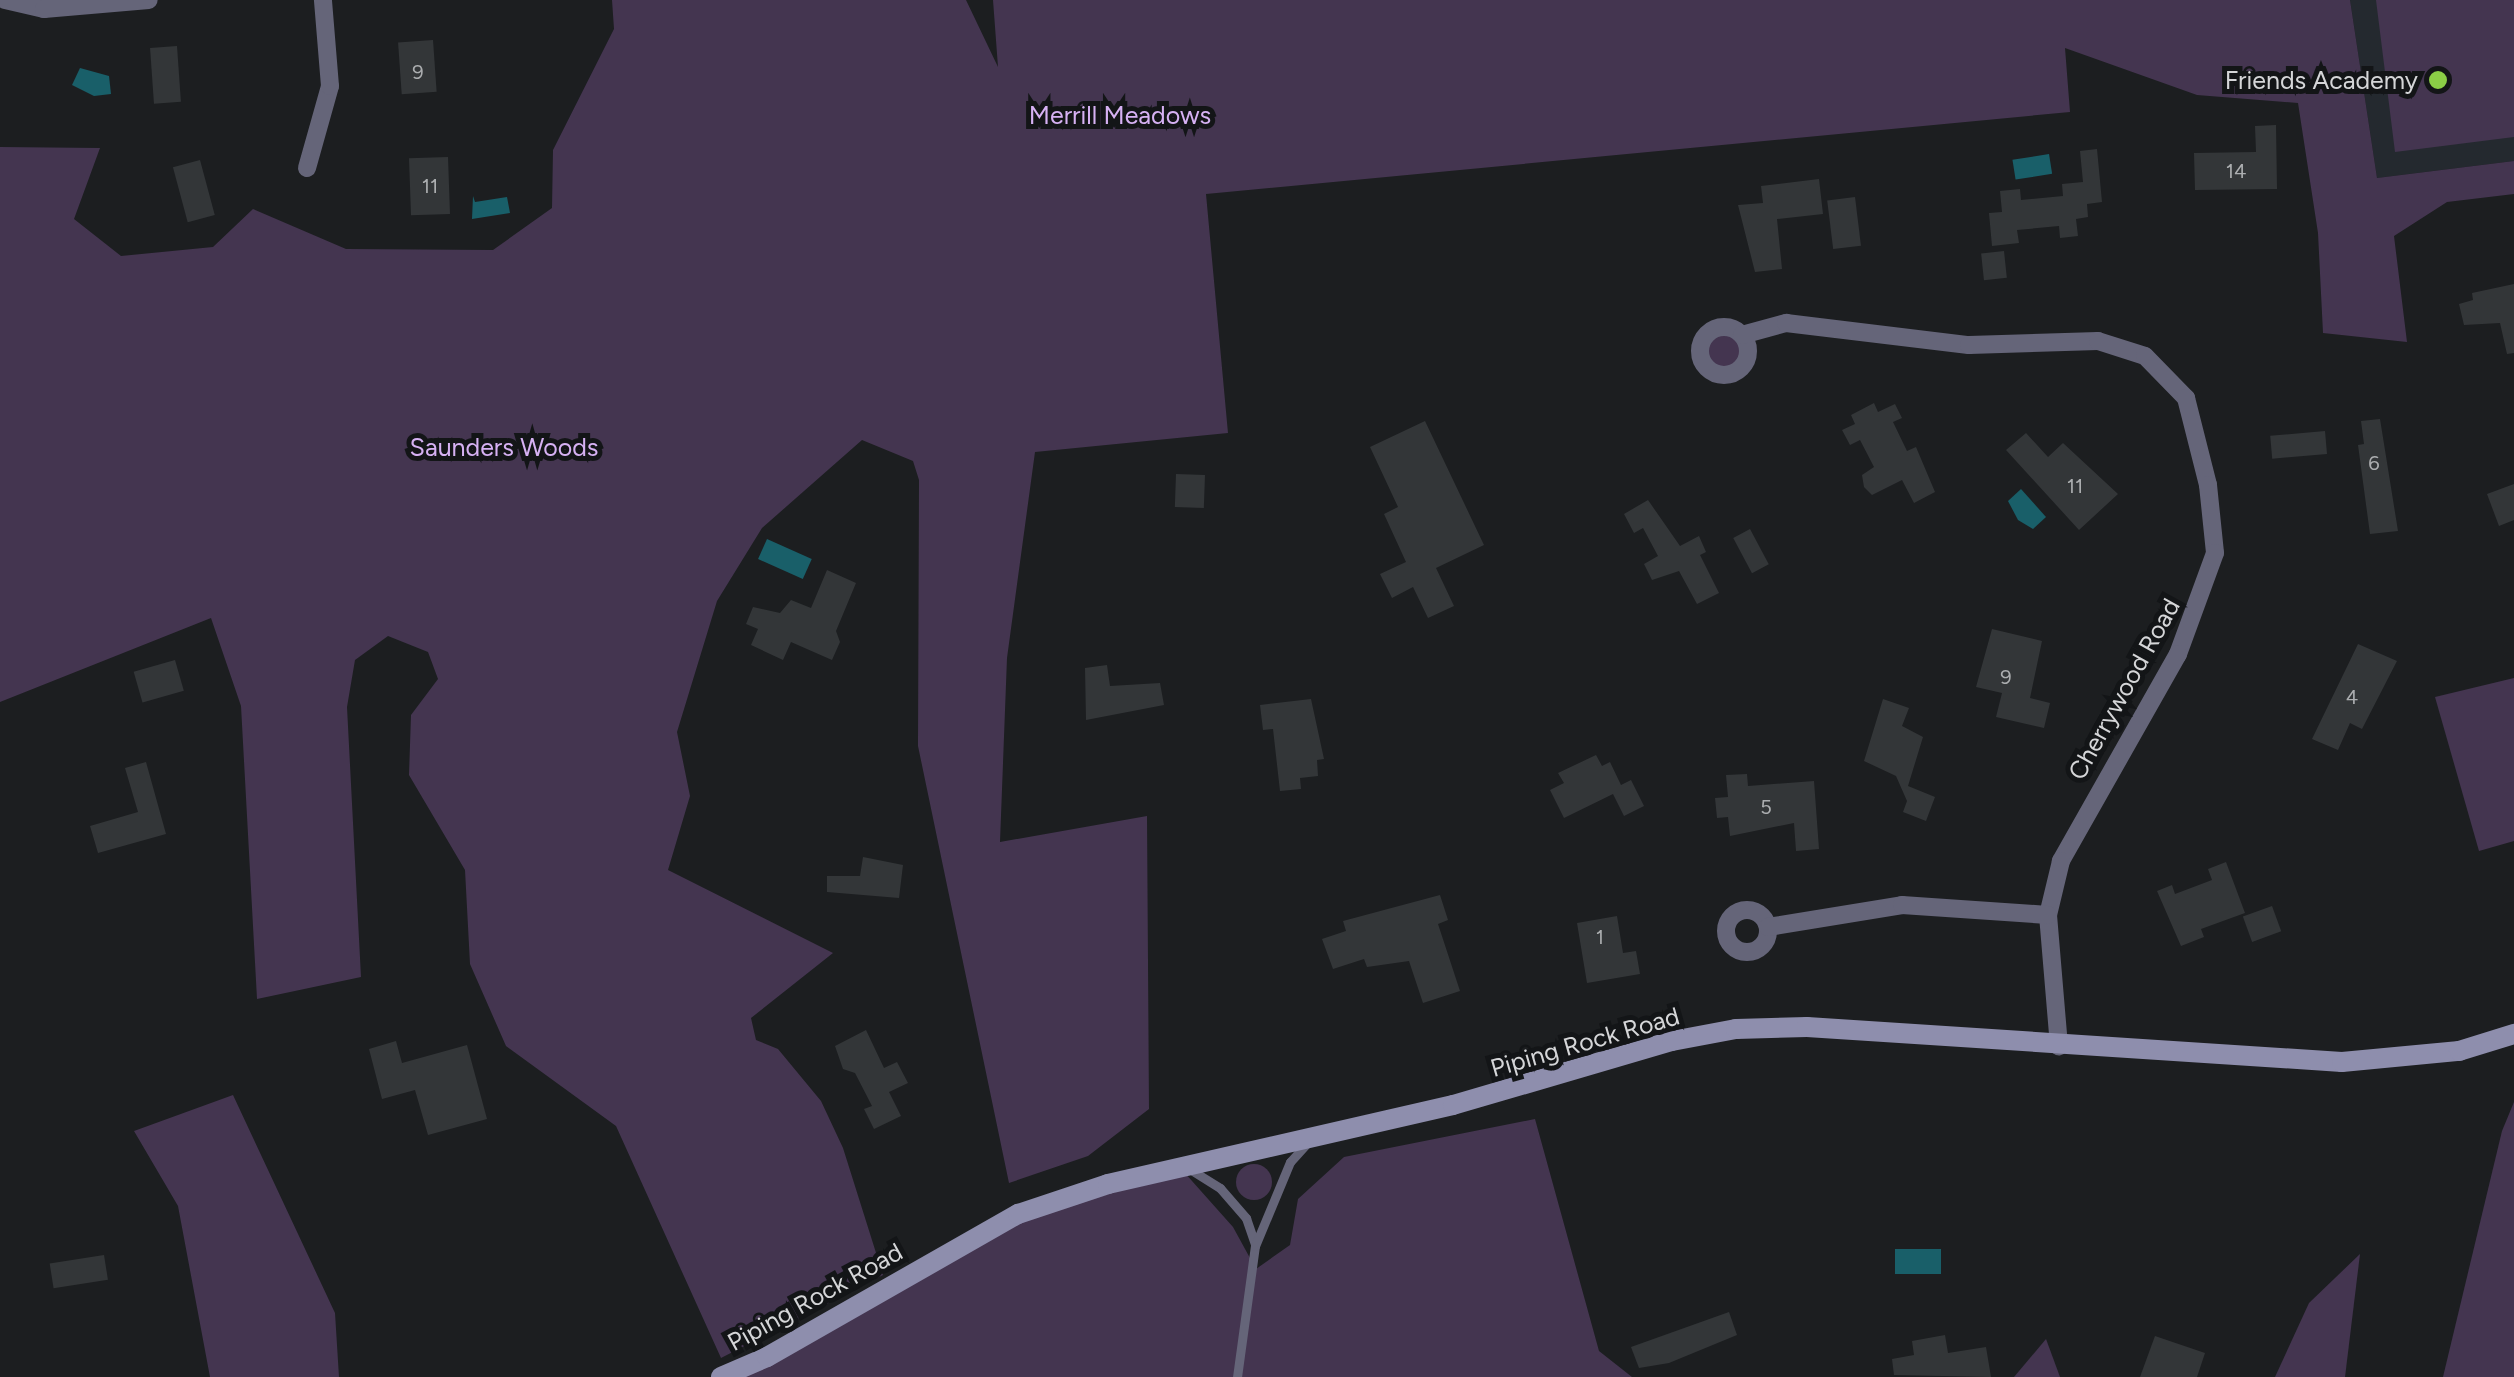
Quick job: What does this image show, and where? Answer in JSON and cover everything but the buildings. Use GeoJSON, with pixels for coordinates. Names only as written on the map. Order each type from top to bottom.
{"type":"FeatureCollection","features":[{"type":"Feature","properties":{"kind":"street"},"geometry":{"type":"LineString","coordinates":[[5,0],[44,9],[149,0]]}},
{"type":"Feature","properties":{"kind":"street"},"geometry":{"type":"LineString","coordinates":[[307,168],[330,86],[323,0]]}},
{"type":"Feature","properties":{"kind":"street","name":"Cherrywood Road"},"geometry":{"type":"LineString","coordinates":[[1742,335],[1786,323],[1968,345],[2098,341],[2146,356],[2186,398],[2214,521],[2207,586],[2178,654],[2070,836],[2048,915],[2058,1047]]}},
{"type":"Feature","properties":{"kind":"street"},"geometry":{"type":"LineString","coordinates":[[1768,927],[1902,905],[2048,915]]}},
{"type":"Feature","properties":{"kind":"street","name":"Piping Rock Road"},"geometry":{"type":"LineString","coordinates":[[721,1377],[767,1358],[1018,1214],[1185,1166],[1315,1137],[1736,1029],[1807,1028],[2058,1047],[2342,1062],[2459,1051],[2514,1034]]}},
{"type":"Feature","properties":{"kind":"lane"},"geometry":{"type":"LineString","coordinates":[[1237,1377],[1255,1246],[1290,1162],[1315,1137]]}},
{"type":"Feature","properties":{"kind":"lane"},"geometry":{"type":"LineString","coordinates":[[1185,1166],[1220,1188],[1246,1218],[1255,1246]]}},
{"type":"Feature","properties":{"kind":"shaded area","name":"Friends Academy"},"geometry":{"type":"Polygon","coordinates":[[[2350,0],[2514,0],[2514,161],[2377,178],[2350,0]]]}},
{"type":"Feature","properties":{"kind":"green space"},"geometry":{"type":"Polygon","coordinates":[[[612,0],[966,0],[998,67],[993,0],[2350,0],[2377,178],[2514,161],[2514,194],[2447,202],[2394,236],[2407,342],[2323,333],[2318,233],[2298,103],[2197,95],[2065,48],[2070,112],[1206,194],[1228,433],[1035,452],[1007,658],[1000,842],[1147,816],[1149,1109],[1088,1156],[1009,1183],[918,746],[919,480],[913,461],[862,440],[762,528],[717,601],[677,732],[690,796],[668,870],[833,953],[751,1018],[756,1040],[778,1049],[821,1101],[843,1148],[883,1275],[721,1358],[616,1126],[506,1046],[470,964],[465,870],[409,775],[411,715],[438,679],[428,652],[388,636],[355,660],[347,707],[361,977],[257,999],[241,706],[211,618],[0,702],[0,147],[100,148],[74,219],[121,256],[213,247],[253,209],[346,249],[493,250],[552,208],[553,150],[614,29],[612,0]]]}},
{"type":"Feature","properties":{"kind":"green space","name":"Friends Academy"},"geometry":{"type":"Polygon","coordinates":[[[2376,0],[2514,0],[2514,137],[2395,152],[2376,0]]]}},
{"type":"Feature","properties":{"kind":"green space"},"geometry":{"type":"Polygon","coordinates":[[[1724,334],[1736,339],[1741,351],[1736,363],[1724,368],[1712,363],[1707,351],[1712,339],[1724,334]]]}},
{"type":"Feature","properties":{"kind":"green space"},"geometry":{"type":"Polygon","coordinates":[[[2514,678],[2514,841],[2479,851],[2435,697],[2514,678]]]}},
{"type":"Feature","properties":{"kind":"green space"},"geometry":{"type":"Polygon","coordinates":[[[233,1095],[335,1313],[339,1377],[210,1377],[178,1206],[134,1131],[233,1095]]]}},
{"type":"Feature","properties":{"kind":"green space"},"geometry":{"type":"Polygon","coordinates":[[[2514,1102],[2514,1377],[2443,1377],[2502,1131],[2514,1102]]]}},
{"type":"Feature","properties":{"kind":"green space"},"geometry":{"type":"Polygon","coordinates":[[[1535,1119],[1599,1351],[1632,1377],[721,1377],[1016,1221],[1184,1172],[1233,1227],[1256,1269],[1290,1245],[1298,1199],[1344,1157],[1535,1119]]]}},
{"type":"Feature","properties":{"kind":"green space"},"geometry":{"type":"Polygon","coordinates":[[[1254,1164],[1267,1169],[1272,1182],[1267,1195],[1254,1200],[1241,1195],[1236,1182],[1241,1169],[1254,1164]]]}},
{"type":"Feature","properties":{"kind":"green space"},"geometry":{"type":"Polygon","coordinates":[[[2360,1254],[2345,1377],[2275,1377],[2309,1303],[2360,1254]]]}},
{"type":"Feature","properties":{"kind":"green space"},"geometry":{"type":"Polygon","coordinates":[[[2046,1339],[2060,1377],[2014,1377],[2046,1339]]]}},
{"type":"Feature","properties":{"kind":"water"},"geometry":{"type":"Polygon","coordinates":[[[80,68],[109,76],[111,94],[94,96],[72,85],[80,68]]]}},
{"type":"Feature","properties":{"kind":"water"},"geometry":{"type":"Polygon","coordinates":[[[2049,154],[2052,174],[2016,180],[2012,160],[2049,154]]]}},
{"type":"Feature","properties":{"kind":"water"},"geometry":{"type":"Polygon","coordinates":[[[473,196],[475,202],[507,197],[510,213],[472,219],[473,196]]]}},
{"type":"Feature","properties":{"kind":"water"},"geometry":{"type":"Polygon","coordinates":[[[2021,489],[2046,517],[2033,529],[2018,520],[2008,501],[2021,489]]]}},
{"type":"Feature","properties":{"kind":"water"},"geometry":{"type":"Polygon","coordinates":[[[767,539],[812,559],[803,579],[758,559],[767,539]]]}},
{"type":"Feature","properties":{"kind":"water"},"geometry":{"type":"Polygon","coordinates":[[[1895,1249],[1941,1249],[1941,1274],[1895,1274],[1895,1249]]]}},
{"type":"Feature","properties":{"kind":"place","name":"Friends Academy"},"geometry":{"type":"Point","coordinates":[2438,80]}},
{"type":"Feature","properties":{"kind":"park label","name":"Merrill Meadows"},"geometry":{"type":"Point","coordinates":[1120,115]}},
{"type":"Feature","properties":{"kind":"park label","name":"Saunders Woods"},"geometry":{"type":"Point","coordinates":[504,447]}}]}
